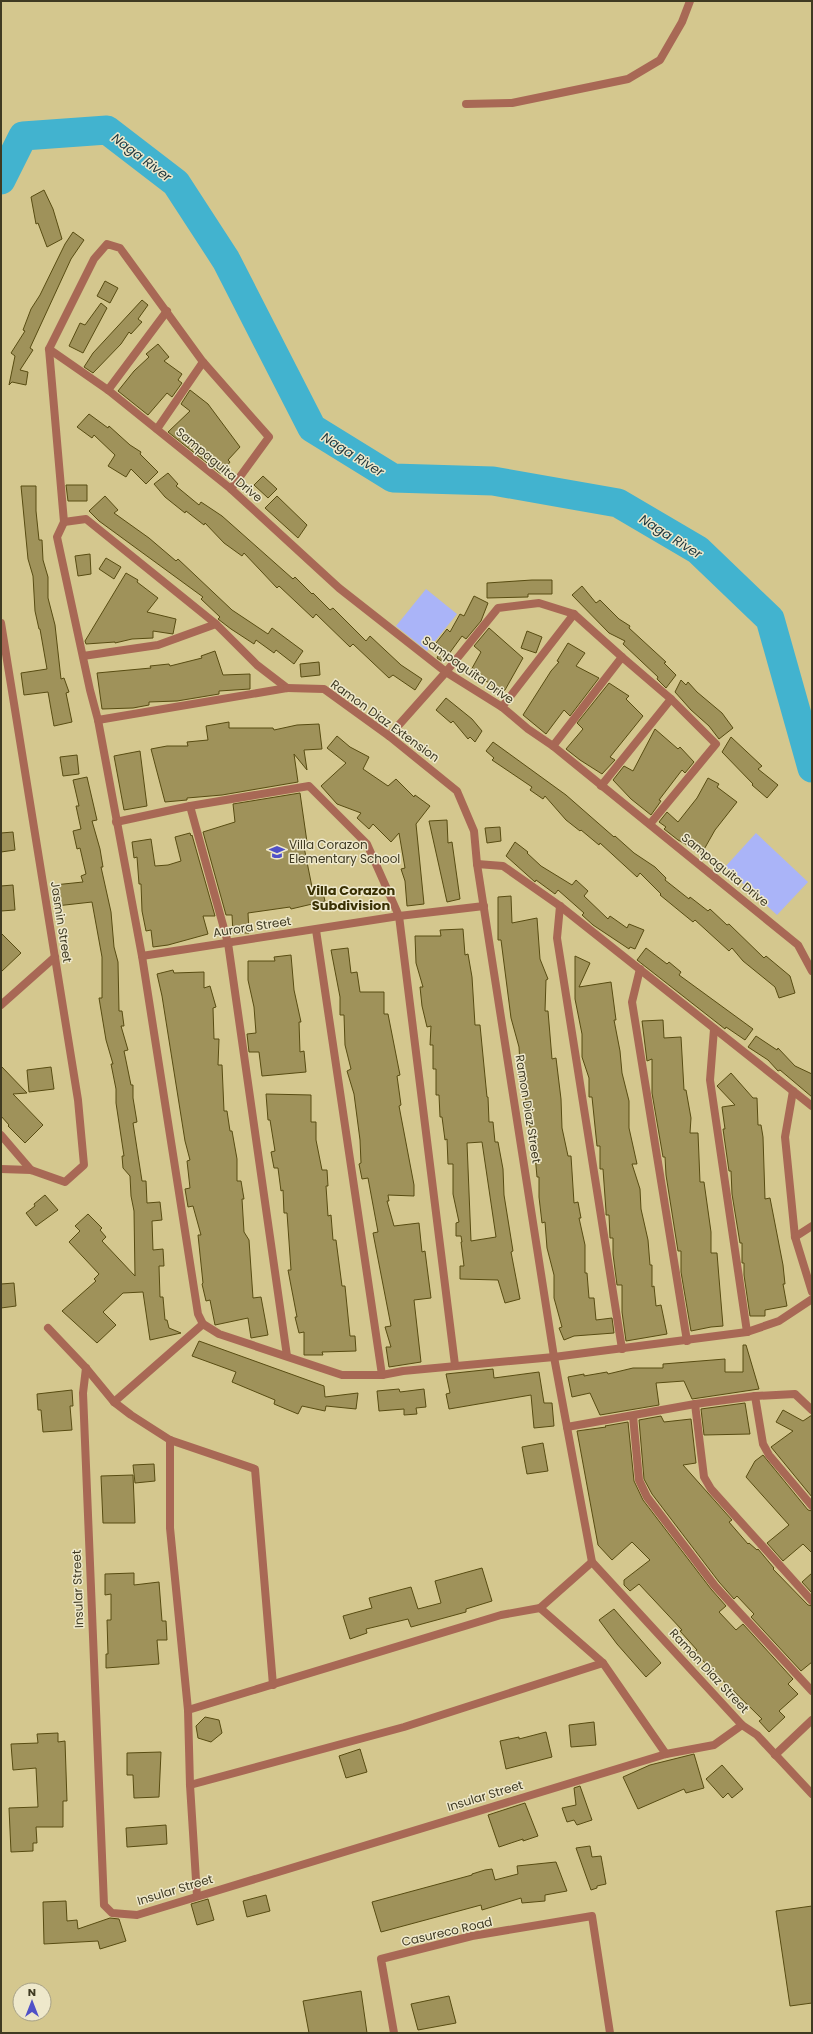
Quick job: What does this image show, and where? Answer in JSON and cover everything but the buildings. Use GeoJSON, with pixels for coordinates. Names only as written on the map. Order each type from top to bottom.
{"type":"FeatureCollection","features":[{"type":"Feature","properties":{"kind":"street"},"geometry":{"type":"LineString","coordinates":[[466,104],[512,103],[628,79],[660,60],[682,22],[690,1]]}},
{"type":"Feature","properties":{"kind":"street"},"geometry":{"type":"LineString","coordinates":[[231,489],[269,437],[203,362],[120,248],[107,244],[94,258],[49,349],[64,522],[57,537],[82,656],[98,720],[142,956],[198,1314],[203,1324],[219,1334],[342,1375],[382,1375],[402,1371],[455,1365],[554,1357],[622,1349],[747,1332],[779,1321],[812,1299]]}},
{"type":"Feature","properties":{"kind":"street"},"geometry":{"type":"LineString","coordinates":[[108,390],[167,311]]}},
{"type":"Feature","properties":{"kind":"street","name":"Sampaguita Drive"},"geometry":{"type":"LineString","coordinates":[[49,349],[108,390],[231,489],[339,588],[446,672],[502,707],[650,824],[798,946],[812,971]]}},
{"type":"Feature","properties":{"kind":"street"},"geometry":{"type":"LineString","coordinates":[[157,429],[203,362]]}},
{"type":"Feature","properties":{"kind":"street"},"geometry":{"type":"LineString","coordinates":[[64,522],[86,519],[216,624],[256,665],[287,688]]}},
{"type":"Feature","properties":{"kind":"street"},"geometry":{"type":"LineString","coordinates":[[389,736],[446,672],[498,608],[539,603],[574,614],[671,699],[716,744],[650,824]]}},
{"type":"Feature","properties":{"kind":"street"},"geometry":{"type":"LineString","coordinates":[[502,707],[574,614]]}},
{"type":"Feature","properties":{"kind":"street","name":"Jasmin Street"},"geometry":{"type":"LineString","coordinates":[[1,623],[78,1100],[84,1165],[65,1182],[31,1170]]}},
{"type":"Feature","properties":{"kind":"street"},"geometry":{"type":"LineString","coordinates":[[82,656],[158,645],[216,624]]}},
{"type":"Feature","properties":{"kind":"street"},"geometry":{"type":"LineString","coordinates":[[553,746],[622,657]]}},
{"type":"Feature","properties":{"kind":"street","name":"Ramon Diaz Extension"},"geometry":{"type":"LineString","coordinates":[[98,720],[234,699],[287,688],[324,689],[389,736],[457,791],[474,831],[477,864]]}},
{"type":"Feature","properties":{"kind":"street"},"geometry":{"type":"LineString","coordinates":[[601,786],[671,699]]}},
{"type":"Feature","properties":{"kind":"street"},"geometry":{"type":"LineString","coordinates":[[116,822],[190,806],[308,786],[367,844],[399,916],[455,1365]]}},
{"type":"Feature","properties":{"kind":"street"},"geometry":{"type":"LineString","coordinates":[[190,806],[228,943],[287,1356]]}},
{"type":"Feature","properties":{"kind":"street"},"geometry":{"type":"LineString","coordinates":[[477,864],[503,866],[560,906],[812,1106]]}},
{"type":"Feature","properties":{"kind":"street","name":"Ramon Diaz Street"},"geometry":{"type":"LineString","coordinates":[[477,864],[554,1357],[592,1562],[742,1725],[758,1735],[812,1794]]}},
{"type":"Feature","properties":{"kind":"street","name":"Aurora Street"},"geometry":{"type":"LineString","coordinates":[[142,956],[399,916],[484,906]]}},
{"type":"Feature","properties":{"kind":"street"},"geometry":{"type":"LineString","coordinates":[[560,906],[557,938],[622,1349]]}},
{"type":"Feature","properties":{"kind":"street"},"geometry":{"type":"LineString","coordinates":[[316,930],[382,1375]]}},
{"type":"Feature","properties":{"kind":"street"},"geometry":{"type":"LineString","coordinates":[[1,1005],[55,957]]}},
{"type":"Feature","properties":{"kind":"street"},"geometry":{"type":"LineString","coordinates":[[640,969],[632,1002],[687,1341]]}},
{"type":"Feature","properties":{"kind":"street"},"geometry":{"type":"LineString","coordinates":[[714,1029],[710,1080],[747,1332]]}},
{"type":"Feature","properties":{"kind":"street"},"geometry":{"type":"LineString","coordinates":[[793,1091],[785,1137],[794,1238],[812,1292]]}},
{"type":"Feature","properties":{"kind":"street"},"geometry":{"type":"LineString","coordinates":[[1,1135],[31,1170]]}},
{"type":"Feature","properties":{"kind":"street"},"geometry":{"type":"LineString","coordinates":[[1,1169],[31,1170]]}},
{"type":"Feature","properties":{"kind":"street"},"geometry":{"type":"LineString","coordinates":[[794,1238],[812,1226]]}},
{"type":"Feature","properties":{"kind":"street"},"geometry":{"type":"LineString","coordinates":[[114,1402],[203,1324]]}},
{"type":"Feature","properties":{"kind":"street"},"geometry":{"type":"LineString","coordinates":[[48,1328],[86,1368],[114,1402],[170,1440],[255,1469],[273,1685]]}},
{"type":"Feature","properties":{"kind":"street","name":"Insular Street"},"geometry":{"type":"LineString","coordinates":[[86,1368],[83,1393],[104,1905],[112,1913],[137,1915],[666,1754],[714,1745],[742,1725]]}},
{"type":"Feature","properties":{"kind":"street"},"geometry":{"type":"LineString","coordinates":[[567,1427],[695,1404],[755,1396],[795,1394],[812,1410]]}},
{"type":"Feature","properties":{"kind":"street"},"geometry":{"type":"LineString","coordinates":[[755,1396],[763,1444],[769,1455],[812,1506]]}},
{"type":"Feature","properties":{"kind":"street"},"geometry":{"type":"LineString","coordinates":[[695,1404],[704,1477],[711,1489],[812,1601]]}},
{"type":"Feature","properties":{"kind":"street"},"geometry":{"type":"LineString","coordinates":[[633,1416],[639,1480],[647,1497],[715,1586],[812,1691]]}},
{"type":"Feature","properties":{"kind":"street"},"geometry":{"type":"LineString","coordinates":[[170,1440],[170,1528],[188,1710],[190,1785],[197,1896]]}},
{"type":"Feature","properties":{"kind":"street"},"geometry":{"type":"LineString","coordinates":[[188,1710],[501,1615],[540,1608],[592,1562]]}},
{"type":"Feature","properties":{"kind":"street"},"geometry":{"type":"LineString","coordinates":[[540,1608],[603,1663],[666,1754]]}},
{"type":"Feature","properties":{"kind":"street"},"geometry":{"type":"LineString","coordinates":[[190,1785],[404,1727],[603,1663]]}},
{"type":"Feature","properties":{"kind":"street"},"geometry":{"type":"LineString","coordinates":[[775,1755],[812,1720]]}},
{"type":"Feature","properties":{"kind":"street","name":"Casureco Road"},"geometry":{"type":"LineString","coordinates":[[394,2033],[381,1959],[472,1936],[592,1916],[610,2033]]}},
{"type":"Feature","properties":{"kind":"shaded area"},"geometry":{"type":"Polygon","coordinates":[[[426,589],[457,614],[427,651],[396,626],[426,589]]]}},
{"type":"Feature","properties":{"kind":"shaded area"},"geometry":{"type":"Polygon","coordinates":[[[756,833],[808,882],[777,915],[725,867],[756,833]]]}},
{"type":"Feature","properties":{"kind":"waterway","name":"Naga River"},"geometry":{"type":"LineString","coordinates":[[1,180],[23,136],[107,130],[176,183],[226,260],[312,428],[393,478],[493,481],[618,503],[698,550],[770,619],[812,768]]}},
{"type":"Feature","properties":{"kind":"place","name":"Villa Corazon Elementary School"},"geometry":{"type":"Point","coordinates":[277,852]}},
{"type":"Feature","properties":{"kind":"district","name":"Villa Corazon Subdivision"},"geometry":{"type":"Point","coordinates":[351,898]}}]}
